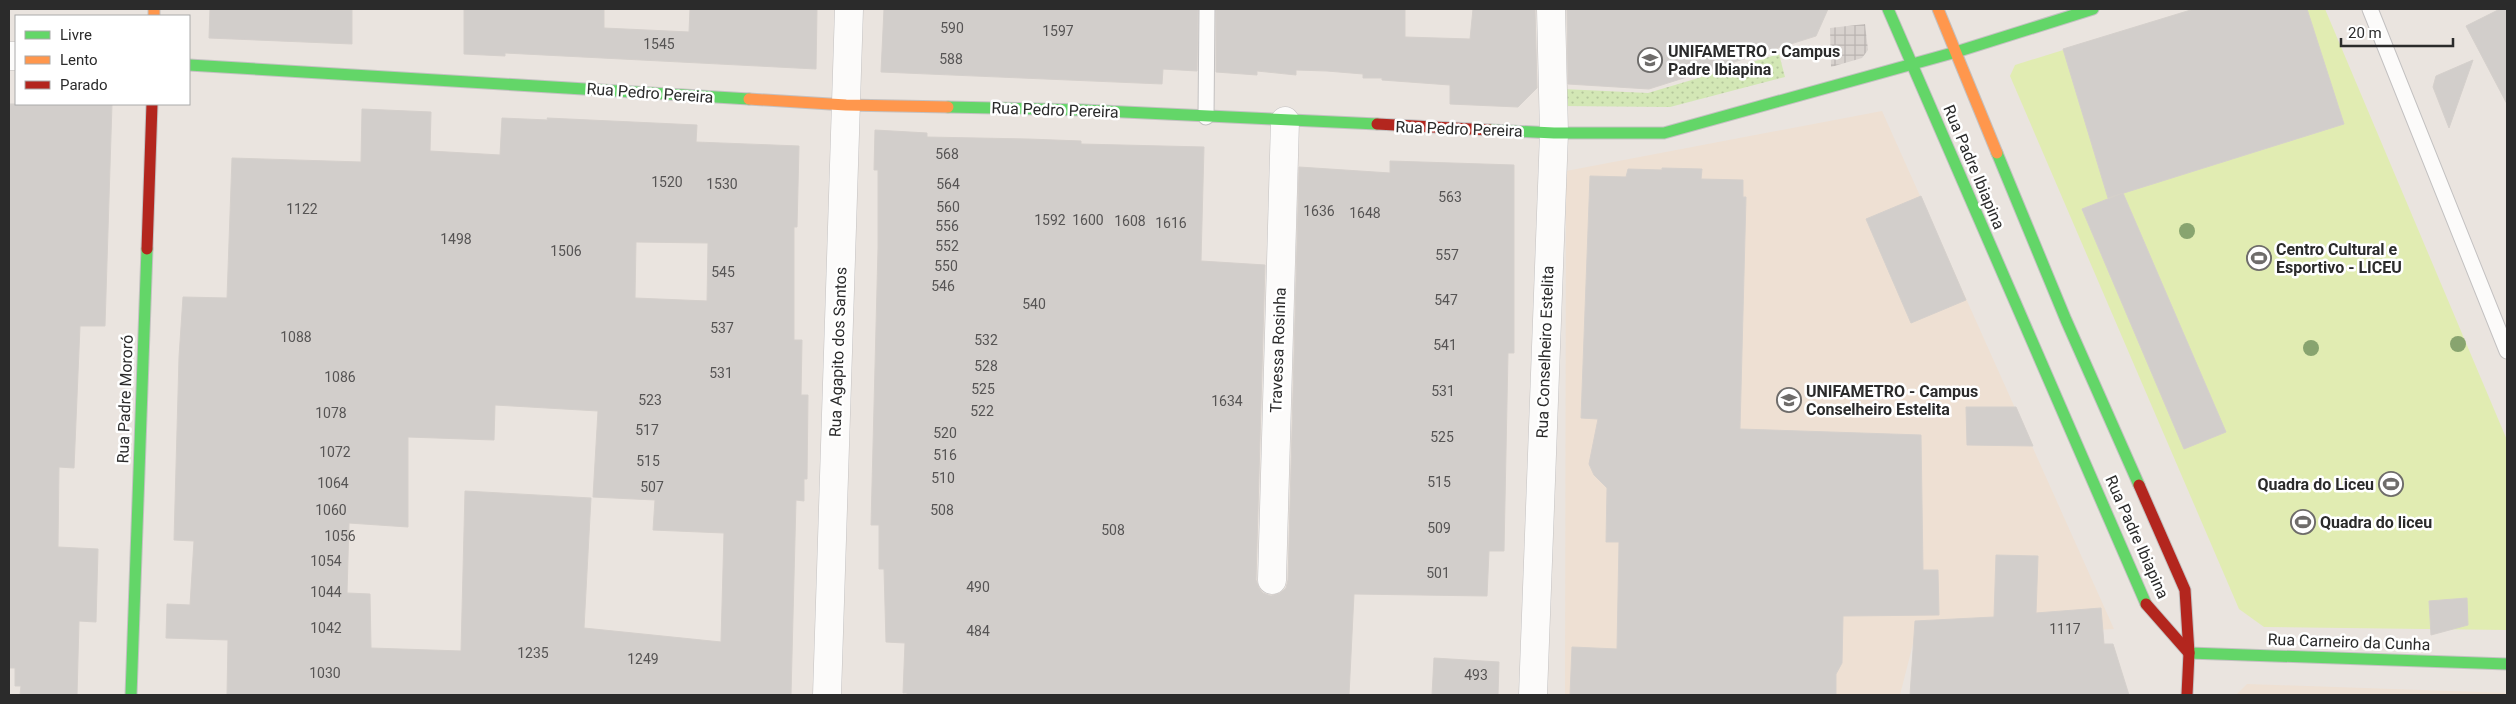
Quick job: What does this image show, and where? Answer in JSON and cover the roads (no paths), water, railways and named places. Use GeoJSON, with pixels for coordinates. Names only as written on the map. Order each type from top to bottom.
{"type":"FeatureCollection","features":[{"type":"Feature","properties":{"kind":"street","name":"Rua Agapito dos Santos"},"geometry":{"type":"LineString","coordinates":[[827,695],[849,9]]}},
{"type":"Feature","properties":{"kind":"street","name":"Rua Conselheiro Estelita"},"geometry":{"type":"LineString","coordinates":[[1532,695],[1554,133],[1551,9]]}},
{"type":"Feature","properties":{"kind":"street","name":"Rua Padre Ibiapina"},"geometry":{"type":"LineString","coordinates":[[1888,9],[2146,606],[2189,653]]}},
{"type":"Feature","properties":{"kind":"street","name":"Rua Padre Ibiapina"},"geometry":{"type":"LineString","coordinates":[[1938,9],[2066,320],[2185,590],[2189,653]]}},
{"type":"Feature","properties":{"kind":"street","name":"Rua Pedro Pereira"},"geometry":{"type":"LineString","coordinates":[[190,65],[846,105],[1082,110],[1554,133],[1664,133],[1956,52],[2093,9]]}},
{"type":"Feature","properties":{"kind":"street","name":"Rua Padre Mororó"},"geometry":{"type":"LineString","coordinates":[[131,695],[152,105]]}},
{"type":"Feature","properties":{"kind":"street","name":"Travessa Rosinha"},"geometry":{"type":"LineString","coordinates":[[1272,580],[1285,121]]}},
{"type":"Feature","properties":{"kind":"street","name":"Rua Carneiro da Cunha"},"geometry":{"type":"LineString","coordinates":[[2189,653],[2507,664]]}},
{"type":"Feature","properties":{"kind":"street"},"geometry":{"type":"LineString","coordinates":[[2187,695],[2189,653]]}},
{"type":"Feature","properties":{"kind":"lane"},"geometry":{"type":"LineString","coordinates":[[1206,117],[1207,9]]}},
{"type":"Feature","properties":{"kind":"lane"},"geometry":{"type":"LineString","coordinates":[[2370,9],[2507,351]]}},
{"type":"Feature","properties":{"kind":"place","name":"UNIFAMETRO - Campus Padre Ibiapina"},"geometry":{"type":"Point","coordinates":[1650,60]}},
{"type":"Feature","properties":{"kind":"place","name":"Centro Cultural e Esportivo - LICEU"},"geometry":{"type":"Point","coordinates":[2259,258]}},
{"type":"Feature","properties":{"kind":"place","name":"UNIFAMETRO - Campus Conselheiro Estelita"},"geometry":{"type":"Point","coordinates":[1789,400]}},
{"type":"Feature","properties":{"kind":"place","name":"Quadra do Liceu"},"geometry":{"type":"Point","coordinates":[2391,484]}},
{"type":"Feature","properties":{"kind":"place","name":"Quadra do liceu"},"geometry":{"type":"Point","coordinates":[2303,522]}}]}
